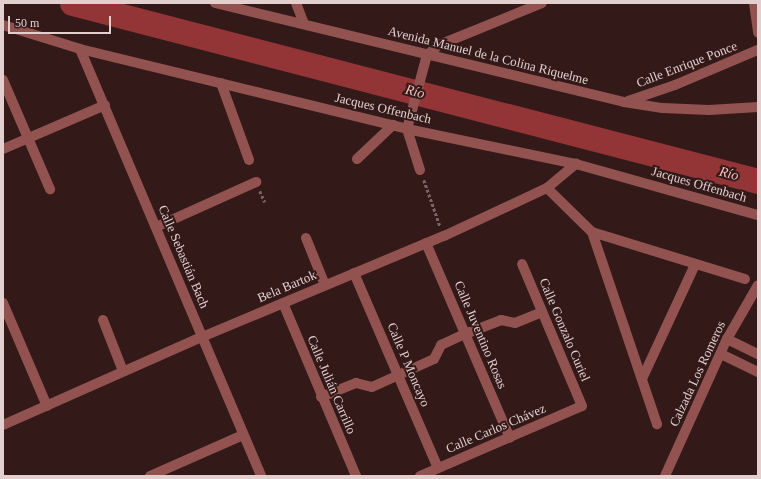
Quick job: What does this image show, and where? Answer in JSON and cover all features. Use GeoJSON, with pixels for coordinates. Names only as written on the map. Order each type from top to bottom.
{"type":"FeatureCollection","features":[{"type":"Feature","properties":{"kind":"street","name":"Avenida Manuel de la Colina Riquelme"},"geometry":{"type":"LineString","coordinates":[[214,3],[624,102],[663,108],[709,110],[758,107]]}},
{"type":"Feature","properties":{"kind":"street"},"geometry":{"type":"LineString","coordinates":[[296,3],[304,24]]}},
{"type":"Feature","properties":{"kind":"street"},"geometry":{"type":"LineString","coordinates":[[420,170],[407,129],[427,55],[439,45],[542,3]]}},
{"type":"Feature","properties":{"kind":"street"},"geometry":{"type":"LineString","coordinates":[[754,3],[758,33]]}},
{"type":"Feature","properties":{"kind":"street","name":"Jacques Offenbach"},"geometry":{"type":"LineString","coordinates":[[3,26],[80,49],[407,129],[576,164],[758,215]]}},
{"type":"Feature","properties":{"kind":"street","name":"Calle Sebastián Bach"},"geometry":{"type":"LineString","coordinates":[[80,49],[261,476]]}},
{"type":"Feature","properties":{"kind":"street","name":"Calle Enrique Ponce"},"geometry":{"type":"LineString","coordinates":[[624,102],[675,86],[758,50]]}},
{"type":"Feature","properties":{"kind":"street"},"geometry":{"type":"LineString","coordinates":[[3,80],[50,189]]}},
{"type":"Feature","properties":{"kind":"street"},"geometry":{"type":"LineString","coordinates":[[221,83],[249,160]]}},
{"type":"Feature","properties":{"kind":"street"},"geometry":{"type":"LineString","coordinates":[[3,149],[105,105]]}},
{"type":"Feature","properties":{"kind":"street"},"geometry":{"type":"LineString","coordinates":[[357,159],[393,125]]}},
{"type":"Feature","properties":{"kind":"street","name":"Bela Bartok"},"geometry":{"type":"LineString","coordinates":[[3,425],[202,336],[444,236],[547,188],[576,164]]}},
{"type":"Feature","properties":{"kind":"street"},"geometry":{"type":"LineString","coordinates":[[156,227],[256,182]]}},
{"type":"Feature","properties":{"kind":"street"},"geometry":{"type":"LineString","coordinates":[[547,188],[592,232],[744,279]]}},
{"type":"Feature","properties":{"kind":"street"},"geometry":{"type":"LineString","coordinates":[[592,232],[657,424]]}},
{"type":"Feature","properties":{"kind":"street"},"geometry":{"type":"LineString","coordinates":[[306,238],[325,285]]}},
{"type":"Feature","properties":{"kind":"street","name":"Calle Juventino Rosas"},"geometry":{"type":"LineString","coordinates":[[426,243],[510,438]]}},
{"type":"Feature","properties":{"kind":"street","name":"Calle Gonzalo Curiel"},"geometry":{"type":"LineString","coordinates":[[522,264],[582,406]]}},
{"type":"Feature","properties":{"kind":"street"},"geometry":{"type":"LineString","coordinates":[[642,380],[695,265]]}},
{"type":"Feature","properties":{"kind":"street","name":"Calle P Moncayo"},"geometry":{"type":"LineString","coordinates":[[354,273],[438,468]]}},
{"type":"Feature","properties":{"kind":"street","name":"Calzada Los Romeros"},"geometry":{"type":"LineString","coordinates":[[665,476],[728,339],[758,285]]}},
{"type":"Feature","properties":{"kind":"street"},"geometry":{"type":"LineString","coordinates":[[3,303],[47,406]]}},
{"type":"Feature","properties":{"kind":"street","name":"Calle Julián Carrillo"},"geometry":{"type":"LineString","coordinates":[[283,303],[356,476]]}},
{"type":"Feature","properties":{"kind":"street"},"geometry":{"type":"LineString","coordinates":[[321,396],[356,383],[372,387],[434,359],[441,344],[501,320],[515,323],[542,312]]}},
{"type":"Feature","properties":{"kind":"street"},"geometry":{"type":"LineString","coordinates":[[103,320],[123,371]]}},
{"type":"Feature","properties":{"kind":"street"},"geometry":{"type":"LineString","coordinates":[[728,339],[758,354]]}},
{"type":"Feature","properties":{"kind":"street"},"geometry":{"type":"LineString","coordinates":[[721,354],[758,372]]}},
{"type":"Feature","properties":{"kind":"street","name":"Calle Carlos Chávez"},"geometry":{"type":"LineString","coordinates":[[420,476],[582,406]]}},
{"type":"Feature","properties":{"kind":"street"},"geometry":{"type":"LineString","coordinates":[[150,476],[243,435]]}},
{"type":"Feature","properties":{"kind":"path"},"geometry":{"type":"LineString","coordinates":[[420,170],[444,236]]}},
{"type":"Feature","properties":{"kind":"waterway","name":"Río"},"geometry":{"type":"LineString","coordinates":[[72,3],[758,181]]}}]}
